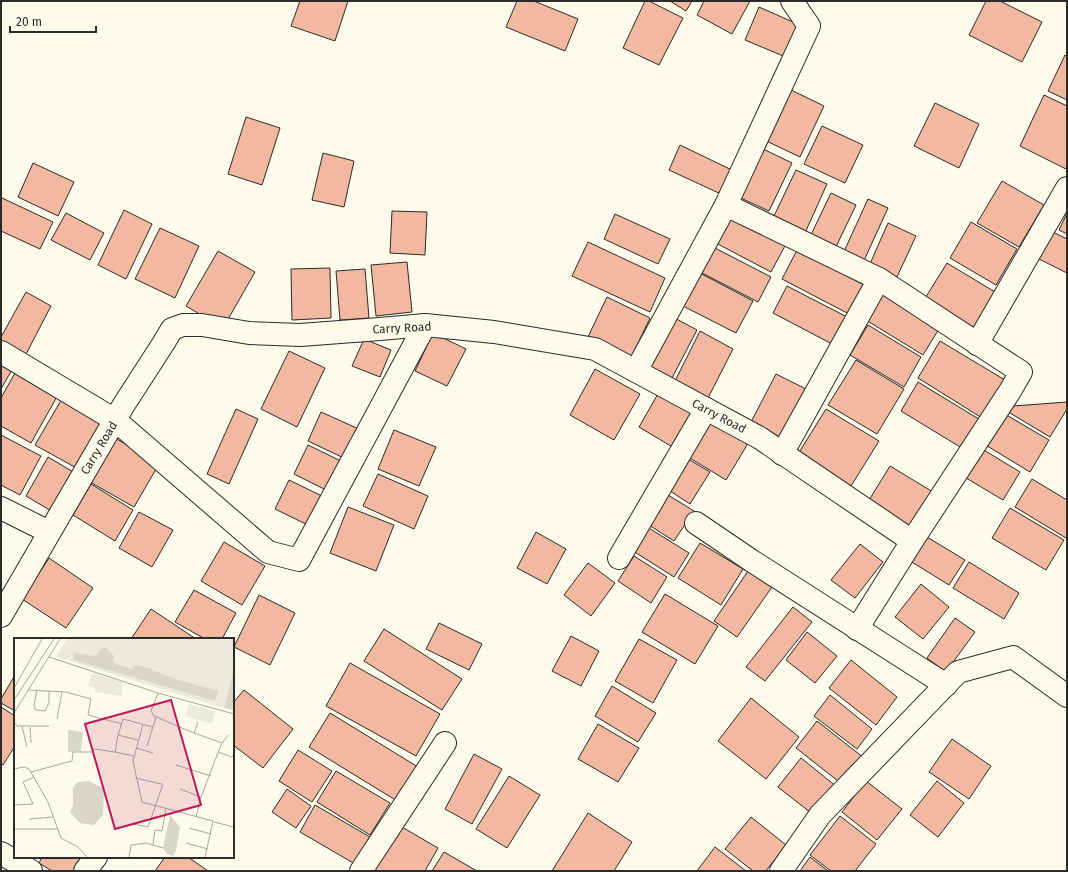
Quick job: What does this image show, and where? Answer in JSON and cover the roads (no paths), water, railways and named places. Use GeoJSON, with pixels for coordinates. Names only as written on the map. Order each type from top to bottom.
{"type":"FeatureCollection","features":[{"type":"Feature","properties":{"kind":"street"},"geometry":{"type":"LineString","coordinates":[[636,371],[726,205],[809,26],[792,1]]}},
{"type":"Feature","properties":{"kind":"street"},"geometry":{"type":"LineString","coordinates":[[977,344],[1067,188]]}},
{"type":"Feature","properties":{"kind":"street"},"geometry":{"type":"LineString","coordinates":[[726,205],[879,280],[1021,372],[912,540],[857,629]]}},
{"type":"Feature","properties":{"kind":"street"},"geometry":{"type":"LineString","coordinates":[[782,454],[879,280]]}},
{"type":"Feature","properties":{"kind":"street","name":"Carry Road"},"geometry":{"type":"LineString","coordinates":[[1,616],[123,406],[172,329],[183,325],[202,325],[249,333],[300,335],[425,325],[494,332],[595,349],[760,438],[912,540]]}},
{"type":"Feature","properties":{"kind":"street"},"geometry":{"type":"LineString","coordinates":[[1,352],[116,420],[268,552],[299,560],[425,325]]}},
{"type":"Feature","properties":{"kind":"street"},"geometry":{"type":"LineString","coordinates":[[619,558],[706,409]]}},
{"type":"Feature","properties":{"kind":"street"},"geometry":{"type":"LineString","coordinates":[[1,508],[49,532]]}},
{"type":"Feature","properties":{"kind":"street"},"geometry":{"type":"LineString","coordinates":[[696,523],[752,561],[946,685]]}},
{"type":"Feature","properties":{"kind":"street"},"geometry":{"type":"LineString","coordinates":[[781,871],[820,815],[958,672],[1013,657],[1067,696]]}},
{"type":"Feature","properties":{"kind":"street"},"geometry":{"type":"LineString","coordinates":[[361,871],[445,743]]}},
{"type":"Feature","properties":{"kind":"street"},"geometry":{"type":"LineString","coordinates":[[1,853],[31,871]]}},
{"type":"Feature","properties":{"kind":"street"},"geometry":{"type":"LineString","coordinates":[[86,871],[95,858]]}}]}
